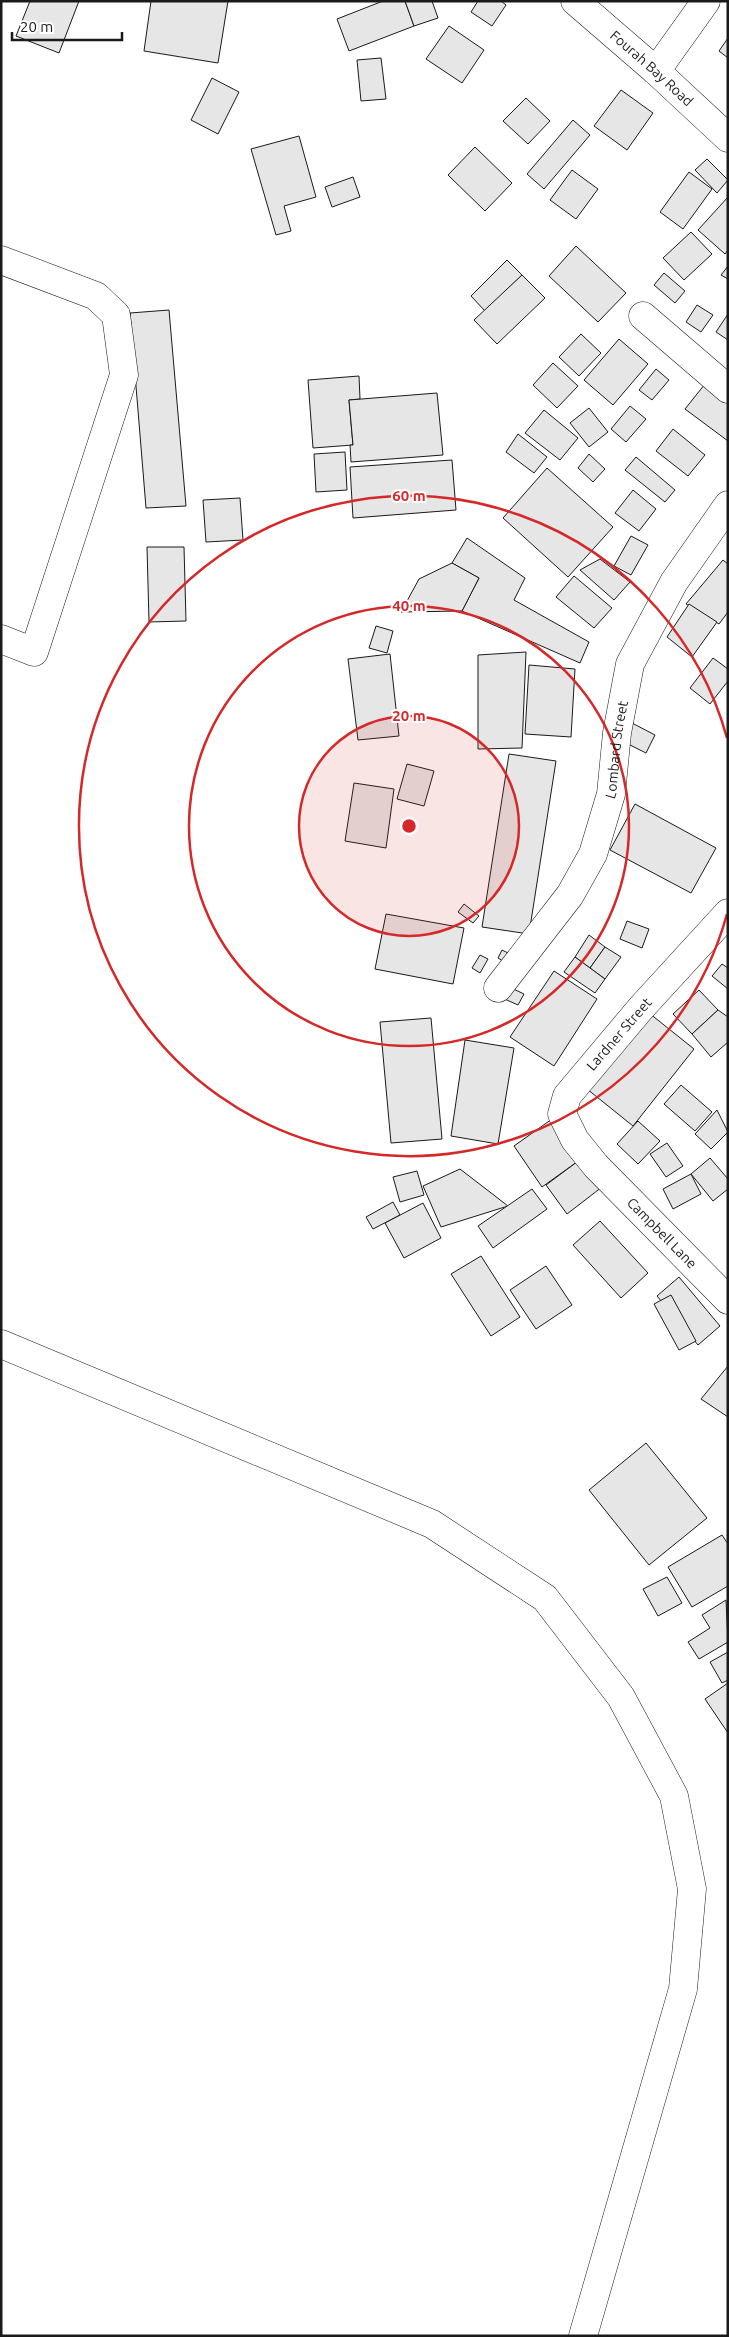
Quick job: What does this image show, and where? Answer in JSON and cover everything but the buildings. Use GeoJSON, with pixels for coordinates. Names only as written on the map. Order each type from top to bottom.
{"type":"FeatureCollection","features":[{"type":"Feature","properties":{"kind":"street","name":"Fourah Bay Road"},"geometry":{"type":"LineString","coordinates":[[575,1],[656,71],[728,138]]}},
{"type":"Feature","properties":{"kind":"street"},"geometry":{"type":"LineString","coordinates":[[656,71],[706,1]]}},
{"type":"Feature","properties":{"kind":"street"},"geometry":{"type":"LineString","coordinates":[[1,260],[96,296],[116,315],[124,375],[34,652],[1,639]]}},
{"type":"Feature","properties":{"kind":"street"},"geometry":{"type":"LineString","coordinates":[[643,316],[728,389]]}},
{"type":"Feature","properties":{"kind":"street","name":"Lombard Street"},"geometry":{"type":"LineString","coordinates":[[498,988],[570,895],[593,854],[611,794],[617,733],[630,664],[674,582],[728,505]]}},
{"type":"Feature","properties":{"kind":"street","name":"Lardner Street"},"geometry":{"type":"LineString","coordinates":[[596,1166],[575,1140],[562,1114],[567,1096],[641,1008],[728,913]]}},
{"type":"Feature","properties":{"kind":"street","name":"Campbell Lane"},"geometry":{"type":"LineString","coordinates":[[596,1166],[728,1300]]}},
{"type":"Feature","properties":{"kind":"street"},"geometry":{"type":"LineString","coordinates":[[1,1344],[432,1524],[545,1598],[621,1697],[674,1796],[692,1889],[683,1990],[582,2336]]}}]}
